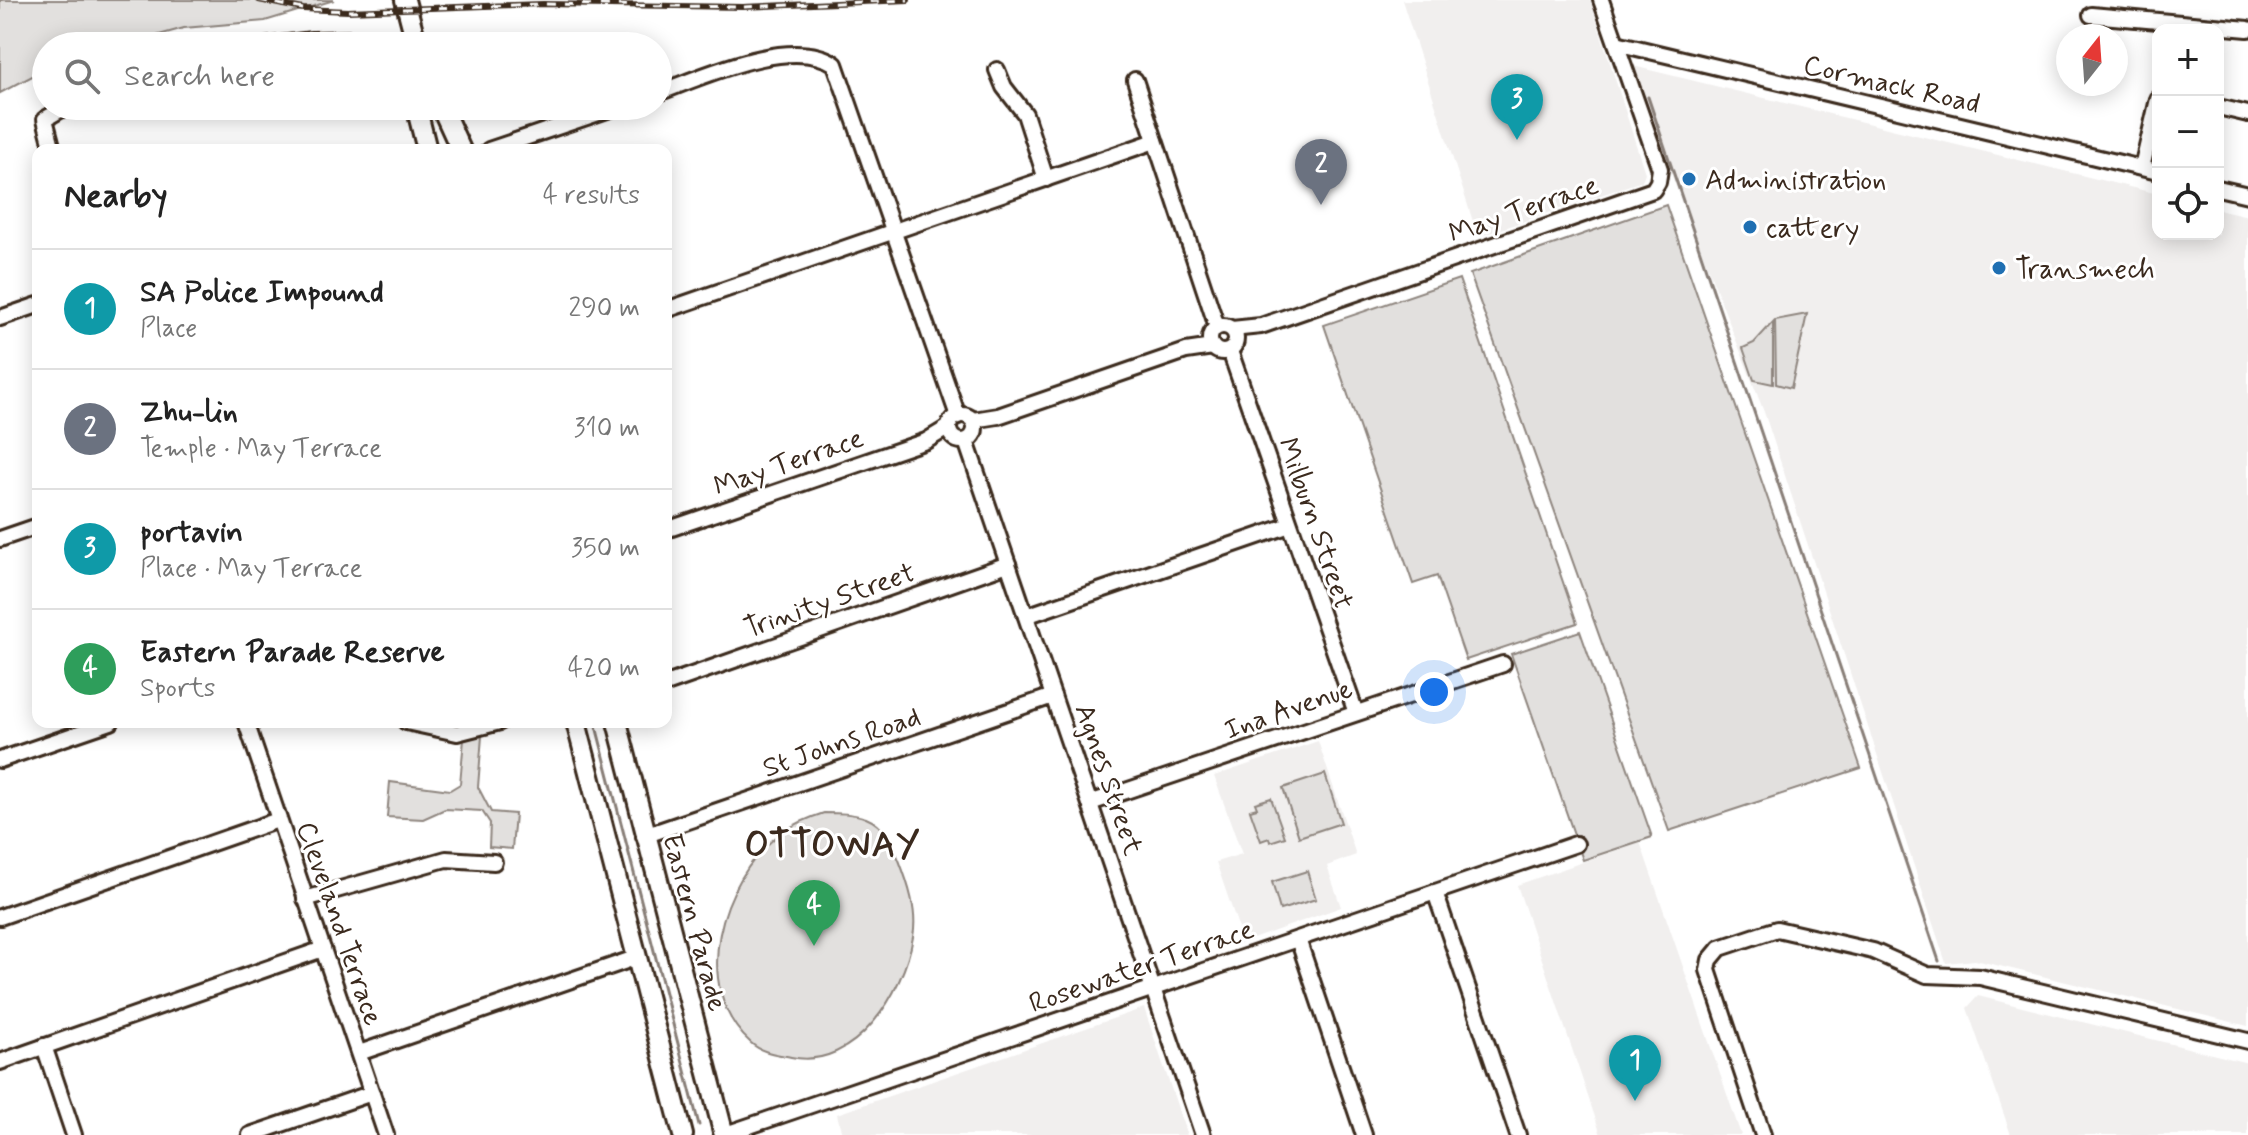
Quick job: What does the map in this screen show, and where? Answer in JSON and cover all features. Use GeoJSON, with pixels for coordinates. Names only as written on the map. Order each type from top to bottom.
{"type":"FeatureCollection","features":[{"type":"Feature","properties":{"kind":"main road"},"geometry":{"type":"LineString","coordinates":[[402,0],[403,32]]}},
{"type":"Feature","properties":{"kind":"main road"},"geometry":{"type":"LineString","coordinates":[[402,0],[412,32]]}},
{"type":"Feature","properties":{"kind":"main road"},"geometry":{"type":"LineString","coordinates":[[421,120],[426,144]]}},
{"type":"Feature","properties":{"kind":"main road"},"geometry":{"type":"LineString","coordinates":[[447,120],[458,144]]}},
{"type":"Feature","properties":{"kind":"main road"},"geometry":{"type":"LineString","coordinates":[[578,728],[683,1135]]}},
{"type":"Feature","properties":{"kind":"main road","name":"Eastern Parade"},"geometry":{"type":"LineString","coordinates":[[618,728],[724,1135]]}},
{"type":"Feature","properties":{"kind":"street"},"geometry":{"type":"LineString","coordinates":[[1601,0],[1616,43]]}},
{"type":"Feature","properties":{"kind":"street"},"geometry":{"type":"LineString","coordinates":[[2091,15],[2160,24]]}},
{"type":"Feature","properties":{"kind":"street"},"geometry":{"type":"LineString","coordinates":[[2224,28],[2248,29]]}},
{"type":"Feature","properties":{"kind":"street","name":"Cormack Road"},"geometry":{"type":"LineString","coordinates":[[1616,43],[2152,170]]}},
{"type":"Feature","properties":{"kind":"street","name":"May Terrace"},"geometry":{"type":"LineString","coordinates":[[672,528],[1653,190],[1660,169],[1616,43]]}},
{"type":"Feature","properties":{"kind":"street"},"geometry":{"type":"LineString","coordinates":[[672,88],[760,58],[817,56],[835,64],[963,429]]}},
{"type":"Feature","properties":{"kind":"street"},"geometry":{"type":"LineString","coordinates":[[997,70],[1004,87],[1025,114],[1046,179]]}},
{"type":"Feature","properties":{"kind":"street","name":"Milburn Street"},"geometry":{"type":"LineString","coordinates":[[1135,80],[1356,713]]}},
{"type":"Feature","properties":{"kind":"street"},"geometry":{"type":"LineString","coordinates":[[2224,108],[2248,114]]}},
{"type":"Feature","properties":{"kind":"street"},"geometry":{"type":"LineString","coordinates":[[46,120],[44,124],[51,144]]}},
{"type":"Feature","properties":{"kind":"street"},"geometry":{"type":"LineString","coordinates":[[507,144],[578,120]]}},
{"type":"Feature","properties":{"kind":"street"},"geometry":{"type":"LineString","coordinates":[[2142,168],[2152,125]]}},
{"type":"Feature","properties":{"kind":"street"},"geometry":{"type":"LineString","coordinates":[[672,308],[1155,141]]}},
{"type":"Feature","properties":{"kind":"street"},"geometry":{"type":"LineString","coordinates":[[2224,189],[2248,195]]}},
{"type":"Feature","properties":{"kind":"street"},"geometry":{"type":"LineString","coordinates":[[0,318],[32,307]]}},
{"type":"Feature","properties":{"kind":"street","name":"Agnes Street"},"geometry":{"type":"LineString","coordinates":[[963,429],[1203,1135]]}},
{"type":"Feature","properties":{"kind":"street"},"geometry":{"type":"LineString","coordinates":[[1026,616],[1290,525]]}},
{"type":"Feature","properties":{"kind":"street"},"geometry":{"type":"LineString","coordinates":[[0,539],[32,528]]}},
{"type":"Feature","properties":{"kind":"street","name":"Trinity Street"},"geometry":{"type":"LineString","coordinates":[[672,682],[1008,564]]}},
{"type":"Feature","properties":{"kind":"street","name":"Ina Avenue"},"geometry":{"type":"LineString","coordinates":[[1090,803],[1503,664]]}},
{"type":"Feature","properties":{"kind":"street","name":"St Johns Road"},"geometry":{"type":"LineString","coordinates":[[644,836],[1053,696]]}},
{"type":"Feature","properties":{"kind":"street"},"geometry":{"type":"LineString","coordinates":[[0,760],[93,728]]}},
{"type":"Feature","properties":{"kind":"street","name":"Cleveland Terrace"},"geometry":{"type":"LineString","coordinates":[[246,728],[386,1135]]}},
{"type":"Feature","properties":{"kind":"street"},"geometry":{"type":"LineString","coordinates":[[434,728],[457,733],[477,728]]}},
{"type":"Feature","properties":{"kind":"street"},"geometry":{"type":"LineString","coordinates":[[0,917],[278,820]]}},
{"type":"Feature","properties":{"kind":"street","name":"Rosewater Terrace"},"geometry":{"type":"LineString","coordinates":[[724,1135],[1576,844]]}},
{"type":"Feature","properties":{"kind":"street"},"geometry":{"type":"LineString","coordinates":[[305,899],[446,859],[494,862]]}},
{"type":"Feature","properties":{"kind":"street"},"geometry":{"type":"LineString","coordinates":[[1435,892],[1518,1135]]}},
{"type":"Feature","properties":{"kind":"street"},"geometry":{"type":"LineString","coordinates":[[1763,1135],[1708,970],[1714,953],[1777,929],[1873,951],[1927,975],[1980,977],[2248,1041]]}},
{"type":"Feature","properties":{"kind":"street"},"geometry":{"type":"LineString","coordinates":[[1298,939],[1364,1135]]}},
{"type":"Feature","properties":{"kind":"street"},"geometry":{"type":"LineString","coordinates":[[0,1062],[323,949]]}},
{"type":"Feature","properties":{"kind":"street"},"geometry":{"type":"LineString","coordinates":[[359,1053],[635,958]]}},
{"type":"Feature","properties":{"kind":"street"},"geometry":{"type":"LineString","coordinates":[[44,1046],[74,1135]]}},
{"type":"Feature","properties":{"kind":"street"},"geometry":{"type":"LineString","coordinates":[[250,1135],[372,1093]]}},
{"type":"Feature","properties":{"kind":"shaded area"},"geometry":{"type":"Polygon","coordinates":[[[0,0],[334,0],[265,21],[170,32],[32,32],[32,76],[0,93],[0,0]]]}},
{"type":"Feature","properties":{"kind":"shaded area"},"geometry":{"type":"Polygon","coordinates":[[[1402,0],[1590,0],[1645,173],[1642,181],[1478,237],[1402,0]]]}},
{"type":"Feature","properties":{"kind":"shaded area"},"geometry":{"type":"Polygon","coordinates":[[[1629,65],[2152,193],[2152,240],[2224,240],[2224,210],[2248,216],[2248,1026],[1975,960],[1946,963],[1764,412],[1629,65]]]}},
{"type":"Feature","properties":{"kind":"shaded area"},"geometry":{"type":"Polygon","coordinates":[[[1666,205],[1861,768],[1669,831],[1470,274],[1666,205]]]}},
{"type":"Feature","properties":{"kind":"shaded area"},"geometry":{"type":"Polygon","coordinates":[[[1459,279],[1577,623],[1466,660],[1437,576],[1413,584],[1324,325],[1459,279]]]}},
{"type":"Feature","properties":{"kind":"shaded area"},"geometry":{"type":"Polygon","coordinates":[[[1807,314],[1791,388],[1776,384],[1775,320],[1807,314]]]}},
{"type":"Feature","properties":{"kind":"shaded area"},"geometry":{"type":"Polygon","coordinates":[[[1773,322],[1773,384],[1754,380],[1743,348],[1754,343],[1773,322]]]}},
{"type":"Feature","properties":{"kind":"shaded area"},"geometry":{"type":"Polygon","coordinates":[[[1580,631],[1652,837],[1583,860],[1511,654],[1580,631]]]}},
{"type":"Feature","properties":{"kind":"shaded area"},"geometry":{"type":"Polygon","coordinates":[[[482,736],[478,787],[491,812],[515,814],[512,849],[489,847],[490,823],[482,811],[445,809],[423,819],[387,817],[390,782],[450,790],[460,784],[464,739],[482,736]]]}},
{"type":"Feature","properties":{"kind":"shaded area"},"geometry":{"type":"Polygon","coordinates":[[[1318,741],[1356,855],[1327,866],[1341,907],[1236,945],[1238,926],[1216,862],[1242,854],[1214,776],[1318,741]]]}},
{"type":"Feature","properties":{"kind":"shaded area"},"geometry":{"type":"Polygon","coordinates":[[[1325,774],[1341,823],[1299,837],[1283,788],[1325,774]]]}},
{"type":"Feature","properties":{"kind":"shaded area"},"geometry":{"type":"Polygon","coordinates":[[[1271,798],[1285,837],[1270,842],[1269,838],[1261,841],[1250,810],[1257,808],[1255,803],[1271,798]]]}},
{"type":"Feature","properties":{"kind":"shaded area"},"geometry":{"type":"Polygon","coordinates":[[[824,813],[866,818],[887,835],[909,888],[914,918],[913,937],[908,958],[888,1002],[856,1039],[836,1052],[815,1058],[791,1057],[755,1046],[732,1020],[721,993],[717,965],[720,935],[728,905],[741,878],[759,854],[785,830],[824,813]]]}},
{"type":"Feature","properties":{"kind":"shaded area"},"geometry":{"type":"Polygon","coordinates":[[[1640,842],[1741,1135],[1601,1135],[1517,885],[1640,842]]]}},
{"type":"Feature","properties":{"kind":"shaded area"},"geometry":{"type":"Polygon","coordinates":[[[1307,871],[1316,899],[1280,910],[1272,882],[1307,871]]]}},
{"type":"Feature","properties":{"kind":"shaded area"},"geometry":{"type":"Polygon","coordinates":[[[1978,996],[2248,1063],[2248,1135],[2011,1135],[1967,1008],[1978,996]]]}},
{"type":"Feature","properties":{"kind":"shaded area"},"geometry":{"type":"Polygon","coordinates":[[[1144,1008],[1187,1135],[842,1135],[837,1114],[1144,1008]]]}},
{"type":"Feature","properties":{"kind":"waterway"},"geometry":{"type":"LineString","coordinates":[[1648,97],[1939,961]]}},
{"type":"Feature","properties":{"kind":"waterway"},"geometry":{"type":"LineString","coordinates":[[597,728],[699,1125]]}},
{"type":"Feature","properties":{"kind":"railway"},"geometry":{"type":"LineString","coordinates":[[259,0],[303,9],[348,11],[543,4],[743,7],[908,0]]}},
{"type":"Feature","properties":{"kind":"place","name":"portavin"},"geometry":{"type":"Point","coordinates":[1517,140]}},
{"type":"Feature","properties":{"kind":"place","name":"Administration"},"geometry":{"type":"Point","coordinates":[1689,179]}},
{"type":"Feature","properties":{"kind":"place","name":"Zhu-lin"},"geometry":{"type":"Point","coordinates":[1321,205]}},
{"type":"Feature","properties":{"kind":"place","name":"cattery"},"geometry":{"type":"Point","coordinates":[1750,227]}},
{"type":"Feature","properties":{"kind":"place","name":"Transmech"},"geometry":{"type":"Point","coordinates":[1999,268]}},
{"type":"Feature","properties":{"kind":"place","name":"Eastern Parade Reserve"},"geometry":{"type":"Point","coordinates":[814,946]}},
{"type":"Feature","properties":{"kind":"place","name":"SA Police Impound"},"geometry":{"type":"Point","coordinates":[1635,1101]}},
{"type":"Feature","properties":{"kind":"district","name":"OTTOWAY"},"geometry":{"type":"Point","coordinates":[833,843]}}]}
